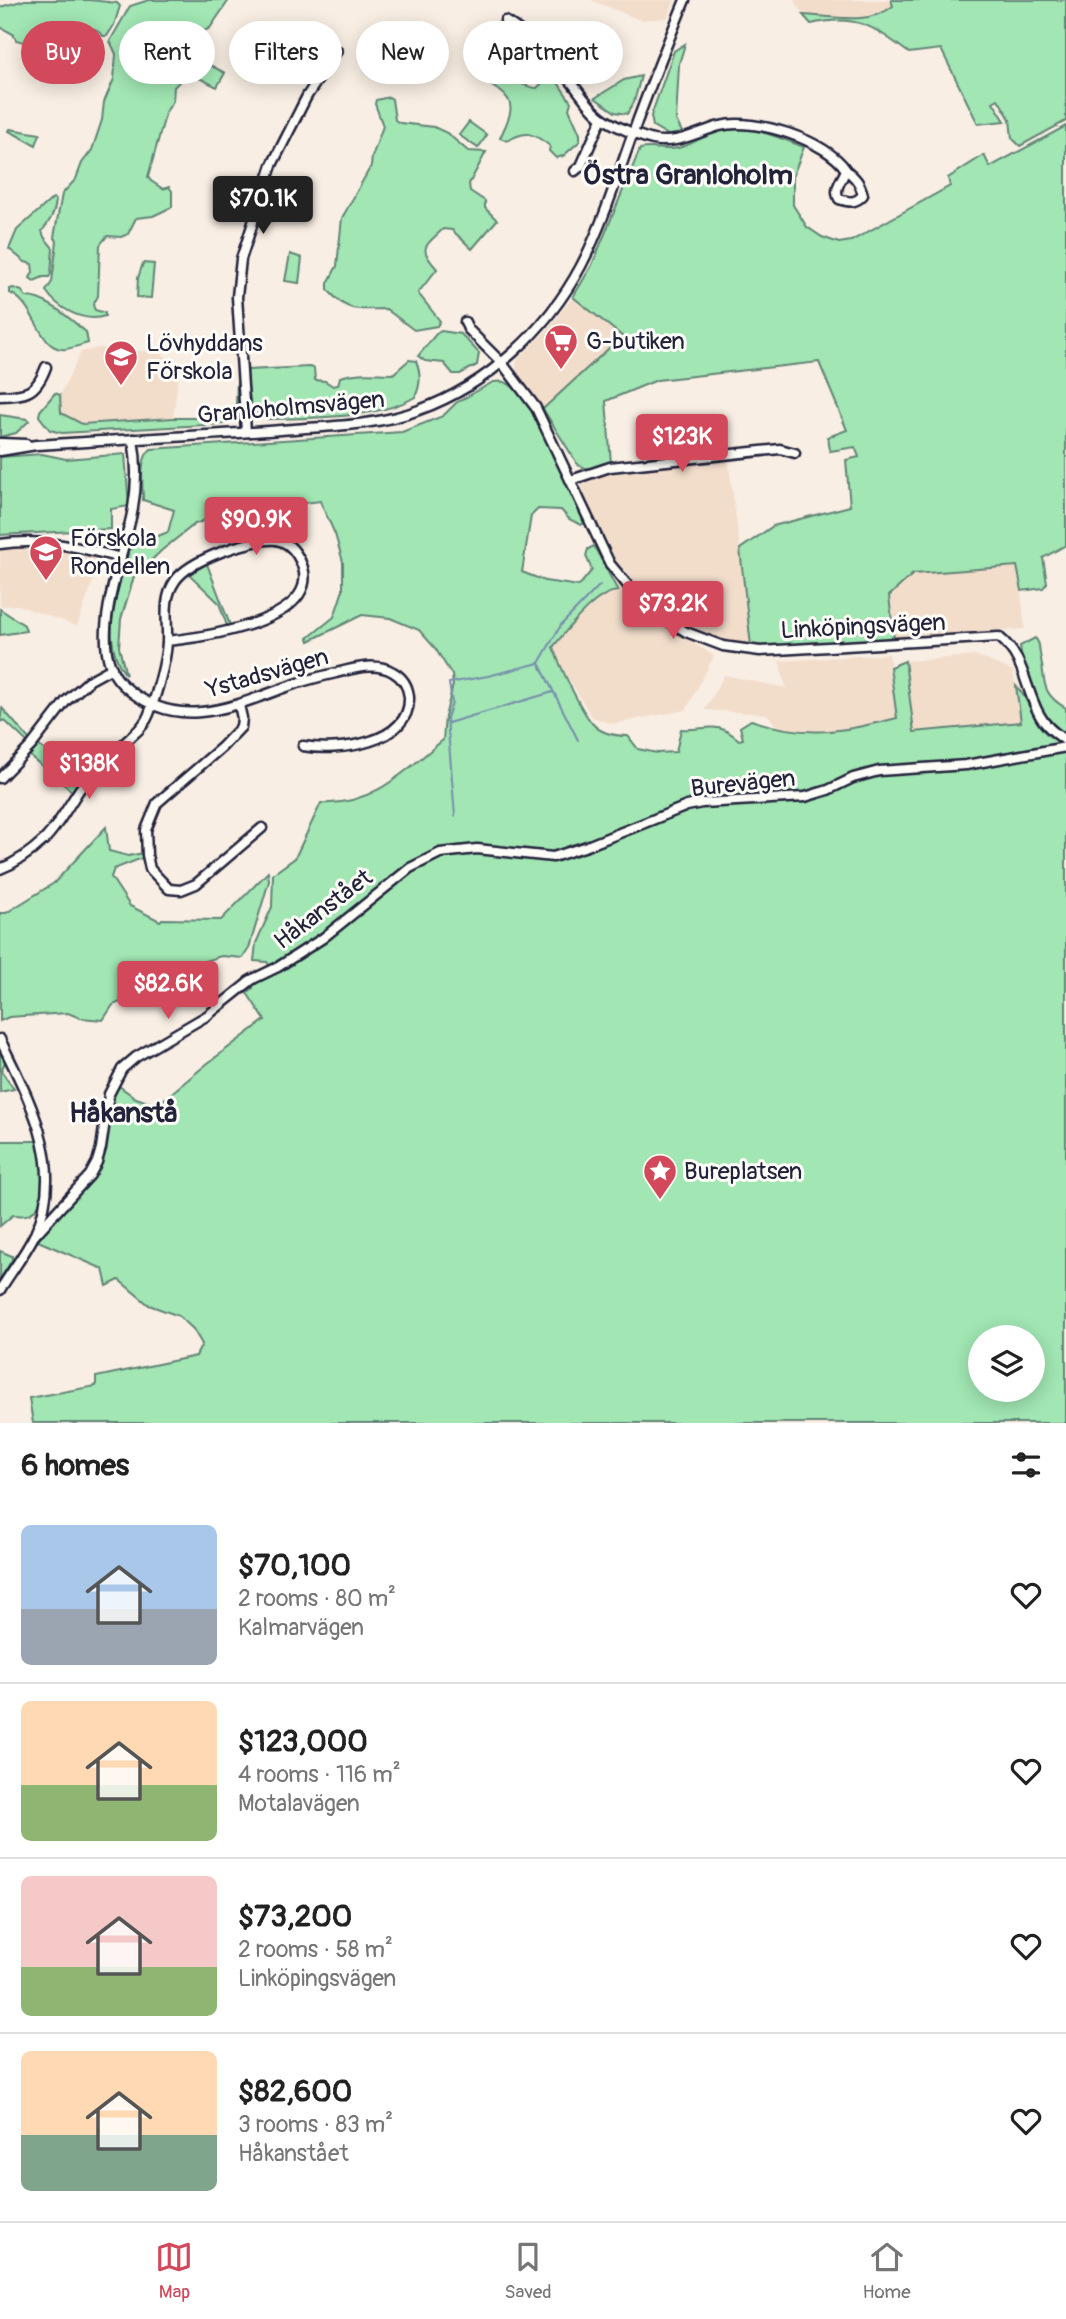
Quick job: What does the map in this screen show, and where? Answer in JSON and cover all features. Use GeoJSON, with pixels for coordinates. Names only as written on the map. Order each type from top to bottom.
{"type":"FeatureCollection","features":[{"type":"Feature","properties":{"kind":"street","name":"Granloholmsvägen"},"geometry":{"type":"LineString","coordinates":[[0,451],[36,445],[371,422],[410,414],[449,396],[502,363],[559,303],[582,265],[684,0]]}},
{"type":"Feature","properties":{"kind":"street"},"geometry":{"type":"LineString","coordinates":[[246,432],[237,297],[241,259],[272,165],[315,84]]}},
{"type":"Feature","properties":{"kind":"street"},"geometry":{"type":"LineString","coordinates":[[573,84],[602,118],[652,139],[668,141],[695,136],[719,126],[739,122],[758,124],[776,128],[814,146],[841,163],[846,170]]}},
{"type":"Feature","properties":{"kind":"street"},"geometry":{"type":"LineString","coordinates":[[575,171],[582,166],[602,118]]}},
{"type":"Feature","properties":{"kind":"street","name":"Linköpingsvägen"},"geometry":{"type":"LineString","coordinates":[[465,321],[468,329],[502,363],[536,408],[610,564],[630,589],[653,611],[686,632],[723,646],[760,651],[999,637],[1011,647],[1020,663],[1039,714],[1052,730],[1066,741]]}},
{"type":"Feature","properties":{"kind":"street"},"geometry":{"type":"LineString","coordinates":[[0,396],[33,390],[46,367]]}},
{"type":"Feature","properties":{"kind":"street","name":"Ystadsvägen"},"geometry":{"type":"LineString","coordinates":[[134,439],[134,505],[106,619],[106,643],[112,668],[119,681],[150,706],[189,713],[239,705],[305,681],[358,667],[384,667],[399,675],[409,695],[407,715],[395,730],[384,737],[351,744],[316,748],[303,746]]}},
{"type":"Feature","properties":{"kind":"street","name":"Granloholmsvägen"},"geometry":{"type":"LineString","coordinates":[[0,443],[36,445]]}},
{"type":"Feature","properties":{"kind":"street"},"geometry":{"type":"LineString","coordinates":[[571,480],[610,467],[780,449],[795,453]]}},
{"type":"Feature","properties":{"kind":"street"},"geometry":{"type":"LineString","coordinates":[[0,869],[33,849],[47,836],[88,778],[137,732],[149,715],[164,659],[167,641],[167,598],[174,581],[186,569],[214,556],[261,541],[276,540],[288,544],[297,555],[303,587],[285,610],[220,632],[167,641]]}},
{"type":"Feature","properties":{"kind":"street"},"geometry":{"type":"LineString","coordinates":[[0,544],[44,541],[121,558]]}},
{"type":"Feature","properties":{"kind":"street"},"geometry":{"type":"LineString","coordinates":[[0,778],[32,746],[66,701],[90,680],[112,668]]}},
{"type":"Feature","properties":{"kind":"street"},"geometry":{"type":"LineString","coordinates":[[239,705],[241,727],[157,803],[146,830],[146,855],[150,869],[169,889],[181,890],[196,884],[262,828]]}},
{"type":"Feature","properties":{"kind":"street","name":"Burevägen"},"geometry":{"type":"LineString","coordinates":[[394,880],[440,853],[477,849],[553,857],[687,806],[805,797],[879,771],[966,765],[1066,747]]}},
{"type":"Feature","properties":{"kind":"street","name":"Håkanstået"},"geometry":{"type":"LineString","coordinates":[[34,1236],[90,1175],[101,1148],[109,1094],[128,1062],[208,1015],[249,981],[278,967],[323,938],[394,880]]}},
{"type":"Feature","properties":{"kind":"street"},"geometry":{"type":"LineString","coordinates":[[0,1039],[32,1104],[46,1153],[48,1190],[34,1236],[0,1290]]}},
{"type":"Feature","properties":{"kind":"shaded area"},"geometry":{"type":"Polygon","coordinates":[[[591,0],[675,0],[667,18],[640,20],[591,0]]]}},
{"type":"Feature","properties":{"kind":"shaded area"},"geometry":{"type":"Polygon","coordinates":[[[794,0],[891,0],[893,6],[875,16],[863,18],[803,15],[794,0]]]}},
{"type":"Feature","properties":{"kind":"shaded area"},"geometry":{"type":"Polygon","coordinates":[[[573,297],[622,336],[543,409],[516,372],[517,360],[546,331],[573,297]]]}},
{"type":"Feature","properties":{"kind":"shaded area","name":"Lövhyddans Förskola"},"geometry":{"type":"Polygon","coordinates":[[[99,348],[158,352],[168,358],[177,372],[178,379],[173,418],[82,424],[61,413],[60,395],[81,352],[99,348]]]}},
{"type":"Feature","properties":{"kind":"shaded area"},"geometry":{"type":"Polygon","coordinates":[[[728,458],[751,646],[723,642],[687,628],[657,608],[615,560],[581,489],[583,482],[610,472],[728,458]]]}},
{"type":"Feature","properties":{"kind":"shaded area","name":"Förskola Rondellen"},"geometry":{"type":"Polygon","coordinates":[[[49,547],[101,559],[77,626],[17,605],[0,606],[0,549],[49,547]]]}},
{"type":"Feature","properties":{"kind":"shaded area"},"geometry":{"type":"Polygon","coordinates":[[[1018,566],[1025,629],[894,639],[889,595],[913,574],[1018,566]]]}},
{"type":"Feature","properties":{"kind":"shaded area"},"geometry":{"type":"Polygon","coordinates":[[[619,584],[654,618],[714,656],[686,710],[612,724],[592,717],[550,649],[566,627],[619,584]]]}},
{"type":"Feature","properties":{"kind":"shaded area"},"geometry":{"type":"Polygon","coordinates":[[[889,654],[898,718],[856,728],[814,733],[780,730],[767,714],[705,710],[724,675],[786,688],[779,661],[889,654]]]}},
{"type":"Feature","properties":{"kind":"shaded area"},"geometry":{"type":"Polygon","coordinates":[[[977,656],[1013,671],[1021,722],[914,733],[905,661],[977,656]]]}},
{"type":"Feature","properties":{"kind":"green space"},"geometry":{"type":"Polygon","coordinates":[[[25,0],[90,0],[117,3],[120,6],[107,36],[105,21],[21,21],[21,41],[0,27],[0,7],[25,0]]]}},
{"type":"Feature","properties":{"kind":"green space"},"geometry":{"type":"Polygon","coordinates":[[[149,0],[229,0],[215,21],[121,21],[130,6],[149,0]]]}},
{"type":"Feature","properties":{"kind":"green space"},"geometry":{"type":"Polygon","coordinates":[[[891,0],[1066,0],[1066,121],[1020,146],[1012,138],[1010,119],[998,99],[993,102],[1005,121],[978,124],[941,49],[909,53],[875,29],[853,21],[811,24],[803,15],[862,18],[873,16],[893,6],[891,0]]]}},
{"type":"Feature","properties":{"kind":"green space"},"geometry":{"type":"Polygon","coordinates":[[[119,25],[119,84],[177,84],[174,87],[173,101],[166,112],[148,177],[163,189],[169,187],[172,191],[172,207],[153,216],[136,218],[128,234],[121,237],[107,236],[100,245],[98,296],[93,305],[95,310],[105,313],[105,316],[89,318],[64,309],[46,291],[52,282],[57,241],[54,237],[62,194],[76,179],[82,163],[92,150],[102,120],[104,102],[114,79],[116,54],[110,41],[119,25]]]}},
{"type":"Feature","properties":{"kind":"green space"},"geometry":{"type":"Polygon","coordinates":[[[685,44],[679,64],[676,120],[683,134],[668,135],[653,126],[651,116],[674,51],[685,44]]]}},
{"type":"Feature","properties":{"kind":"green space"},"geometry":{"type":"Polygon","coordinates":[[[215,68],[225,73],[217,87],[211,84],[215,84],[215,68]]]}},
{"type":"Feature","properties":{"kind":"green space"},"geometry":{"type":"Polygon","coordinates":[[[641,76],[634,102],[627,114],[615,112],[595,98],[618,84],[623,84],[624,80],[641,76]]]}},
{"type":"Feature","properties":{"kind":"green space"},"geometry":{"type":"Polygon","coordinates":[[[490,84],[522,84],[537,88],[541,84],[559,84],[571,102],[569,109],[580,134],[580,141],[563,156],[556,158],[549,151],[550,146],[533,135],[519,135],[507,141],[500,138],[510,113],[509,101],[490,84]]]}},
{"type":"Feature","properties":{"kind":"green space"},"geometry":{"type":"Polygon","coordinates":[[[389,97],[392,99],[395,120],[400,123],[434,127],[447,133],[468,151],[486,152],[469,184],[470,191],[485,201],[485,208],[497,220],[472,249],[452,230],[443,229],[428,244],[427,256],[437,269],[418,293],[440,321],[437,326],[414,330],[386,309],[348,307],[328,290],[328,283],[337,266],[342,218],[371,166],[383,126],[376,100],[389,97]]]}},
{"type":"Feature","properties":{"kind":"green space"},"geometry":{"type":"Polygon","coordinates":[[[469,122],[487,135],[478,148],[459,135],[469,122]]]}},
{"type":"Feature","properties":{"kind":"green space"},"geometry":{"type":"Polygon","coordinates":[[[1066,126],[1066,545],[1043,558],[1047,583],[1043,588],[1022,591],[1017,566],[913,574],[889,596],[894,639],[797,647],[751,646],[740,549],[773,526],[850,506],[846,460],[859,457],[855,447],[830,451],[828,437],[847,430],[819,362],[657,380],[606,401],[611,463],[588,469],[578,465],[543,409],[622,336],[573,297],[592,265],[640,149],[678,148],[714,133],[737,129],[760,132],[804,147],[793,176],[793,205],[807,227],[822,237],[839,243],[851,241],[950,186],[948,178],[984,155],[990,167],[1066,126]]]}},
{"type":"Feature","properties":{"kind":"green space"},"geometry":{"type":"Polygon","coordinates":[[[9,131],[40,134],[36,145],[9,131]]]}},
{"type":"Feature","properties":{"kind":"green space"},"geometry":{"type":"Polygon","coordinates":[[[53,198],[56,200],[53,213],[42,231],[53,248],[51,274],[34,281],[30,278],[33,272],[32,264],[25,262],[9,249],[17,230],[53,198]]]}},
{"type":"Feature","properties":{"kind":"green space"},"geometry":{"type":"Polygon","coordinates":[[[290,254],[302,258],[299,283],[285,281],[290,254]]]}},
{"type":"Feature","properties":{"kind":"green space"},"geometry":{"type":"Polygon","coordinates":[[[143,263],[154,264],[151,298],[137,297],[138,278],[143,263]]]}},
{"type":"Feature","properties":{"kind":"green space"},"geometry":{"type":"Polygon","coordinates":[[[13,288],[22,291],[26,297],[42,301],[66,315],[86,332],[88,343],[66,349],[49,343],[26,307],[10,293],[13,288]]]}},
{"type":"Feature","properties":{"kind":"green space"},"geometry":{"type":"Polygon","coordinates":[[[441,331],[461,334],[479,353],[477,365],[460,374],[453,374],[444,363],[425,361],[418,356],[441,331]]]}},
{"type":"Feature","properties":{"kind":"green space"},"geometry":{"type":"Polygon","coordinates":[[[409,360],[416,361],[419,370],[415,397],[382,410],[344,416],[268,419],[256,412],[250,400],[247,370],[309,367],[314,368],[315,380],[325,381],[333,386],[338,385],[340,377],[347,375],[393,374],[409,360]]]}},
{"type":"Feature","properties":{"kind":"green space"},"geometry":{"type":"Polygon","coordinates":[[[237,381],[236,415],[223,424],[62,433],[50,430],[39,416],[55,393],[60,395],[61,413],[82,424],[232,415],[236,404],[237,381]]]}},
{"type":"Feature","properties":{"kind":"green space"},"geometry":{"type":"Polygon","coordinates":[[[493,382],[504,382],[515,389],[539,422],[584,523],[581,525],[569,519],[561,510],[538,509],[531,516],[522,572],[545,581],[579,586],[592,570],[586,556],[588,549],[594,546],[618,591],[609,593],[591,605],[553,647],[582,708],[600,730],[613,735],[628,736],[638,749],[657,753],[676,752],[681,729],[717,728],[739,740],[743,739],[740,727],[751,720],[790,730],[807,731],[841,730],[877,723],[897,718],[890,667],[905,661],[914,732],[1021,722],[1016,686],[1047,734],[1066,744],[1066,1423],[33,1423],[29,1398],[96,1386],[96,1377],[196,1356],[202,1344],[193,1329],[179,1316],[149,1305],[119,1280],[107,1286],[103,1269],[38,1241],[59,1213],[94,1176],[101,1162],[108,1106],[116,1084],[136,1098],[157,1105],[265,1020],[247,993],[253,988],[251,985],[273,971],[267,962],[254,961],[256,943],[272,907],[273,874],[295,858],[321,803],[357,799],[372,793],[401,774],[443,740],[445,717],[453,685],[452,675],[435,648],[419,630],[390,618],[362,615],[309,641],[308,638],[334,617],[343,590],[343,562],[335,534],[320,501],[221,514],[195,524],[162,550],[134,577],[121,619],[119,647],[126,675],[112,642],[114,606],[123,570],[134,535],[153,538],[168,532],[174,510],[143,500],[144,460],[151,449],[402,432],[443,416],[456,403],[493,382]]]}},
{"type":"Feature","properties":{"kind":"green space"},"geometry":{"type":"Polygon","coordinates":[[[0,415],[29,421],[16,433],[0,437],[0,415]]]}},
{"type":"Feature","properties":{"kind":"green space"},"geometry":{"type":"Polygon","coordinates":[[[42,454],[66,459],[125,454],[129,506],[111,509],[111,529],[0,535],[0,457],[42,454]]]}},
{"type":"Feature","properties":{"kind":"green space"},"geometry":{"type":"Polygon","coordinates":[[[207,564],[230,625],[227,626],[219,603],[189,574],[207,564]]]}},
{"type":"Feature","properties":{"kind":"green space"},"geometry":{"type":"Polygon","coordinates":[[[0,609],[24,625],[26,631],[0,635],[0,609]]]}},
{"type":"Feature","properties":{"kind":"green space"},"geometry":{"type":"Polygon","coordinates":[[[1035,638],[1039,645],[1047,691],[1066,708],[1066,734],[1056,727],[1042,709],[1021,653],[1020,646],[1035,638]]]}},
{"type":"Feature","properties":{"kind":"green space"},"geometry":{"type":"Polygon","coordinates":[[[2,708],[29,739],[27,742],[4,720],[0,722],[2,708]]]}},
{"type":"Feature","properties":{"kind":"green space"},"geometry":{"type":"Polygon","coordinates":[[[38,745],[58,760],[63,770],[79,784],[74,793],[30,756],[38,745]]]}},
{"type":"Feature","properties":{"kind":"green space"},"geometry":{"type":"Polygon","coordinates":[[[106,827],[109,851],[128,856],[144,853],[145,857],[114,869],[111,877],[130,906],[160,921],[221,920],[268,872],[269,881],[249,948],[243,958],[221,956],[205,961],[182,976],[113,1005],[103,1020],[80,1018],[68,1013],[9,1017],[0,1021],[0,913],[6,913],[54,883],[106,827]]]}},
{"type":"Feature","properties":{"kind":"green space"},"geometry":{"type":"Polygon","coordinates":[[[0,1052],[6,1060],[1,1071],[14,1089],[0,1092],[0,1052]]]}},
{"type":"Feature","properties":{"kind":"green space"},"geometry":{"type":"Polygon","coordinates":[[[0,1138],[2,1141],[40,1141],[44,1181],[36,1209],[29,1214],[13,1215],[0,1226],[0,1138]]]}},
{"type":"Feature","properties":{"kind":"green space"},"geometry":{"type":"Polygon","coordinates":[[[0,1251],[12,1256],[12,1260],[0,1279],[0,1251]]]}},
{"type":"Feature","properties":{"kind":"waterway"},"geometry":{"type":"LineString","coordinates":[[578,740],[539,663],[561,625],[600,585]]}},
{"type":"Feature","properties":{"kind":"waterway"},"geometry":{"type":"LineString","coordinates":[[455,816],[447,718],[452,703],[449,683],[539,663]]}},
{"type":"Feature","properties":{"kind":"waterway"},"geometry":{"type":"LineString","coordinates":[[448,723],[553,692]]}},
{"type":"Feature","properties":{"kind":"place","name":"G-butiken"},"geometry":{"type":"Point","coordinates":[561,371]}},
{"type":"Feature","properties":{"kind":"place","name":"Lövhyddans Förskola"},"geometry":{"type":"Point","coordinates":[121,387]}},
{"type":"Feature","properties":{"kind":"place","name":"Förskola Rondellen"},"geometry":{"type":"Point","coordinates":[46,582]}},
{"type":"Feature","properties":{"kind":"place","name":"Bureplatsen"},"geometry":{"type":"Point","coordinates":[660,1201]}},
{"type":"Feature","properties":{"kind":"district","name":"Östra Granloholm"},"geometry":{"type":"Point","coordinates":[688,174]}},
{"type":"Feature","properties":{"kind":"district","name":"Håkanstå"},"geometry":{"type":"Point","coordinates":[124,1112]}}]}
